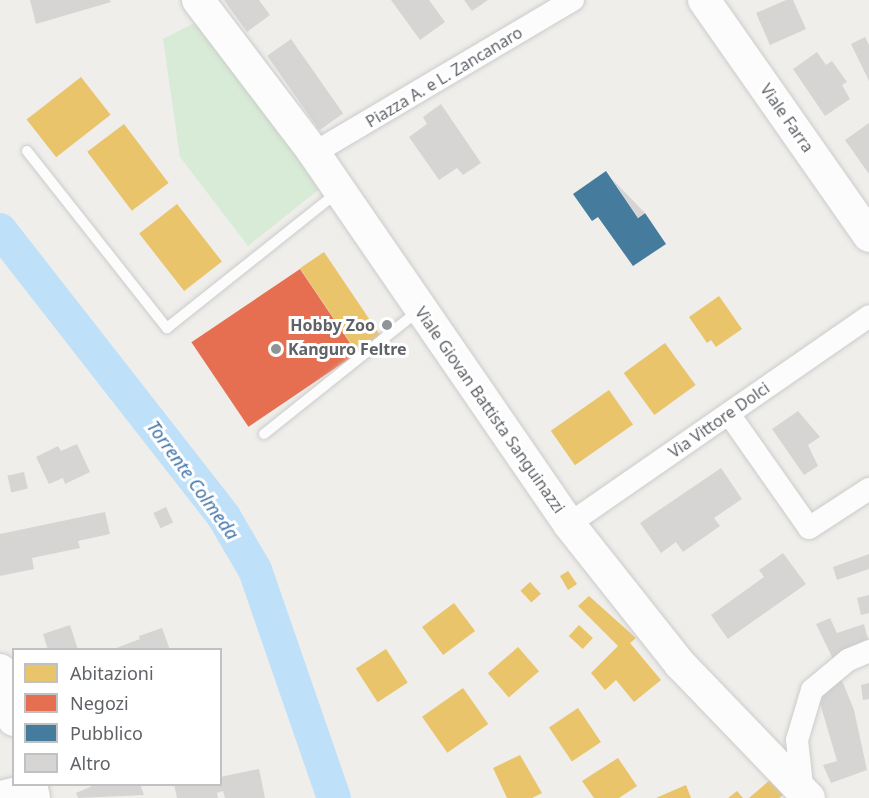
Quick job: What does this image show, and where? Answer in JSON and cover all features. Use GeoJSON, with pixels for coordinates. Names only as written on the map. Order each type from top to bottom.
{"type":"FeatureCollection","features":[{"type":"Feature","properties":{"kind":"street","name":"Viale Giovan Battista Sanguinazzi"},"geometry":{"type":"LineString","coordinates":[[198,0],[314,153],[569,524],[680,664],[803,797]]}},
{"type":"Feature","properties":{"kind":"street","name":"Piazza A. e L. Zancanaro"},"geometry":{"type":"LineString","coordinates":[[314,153],[573,0]]}},
{"type":"Feature","properties":{"kind":"street","name":"Viale Farra"},"geometry":{"type":"LineString","coordinates":[[704,0],[869,236]]}},
{"type":"Feature","properties":{"kind":"street","name":"Via Vittore Dolci"},"geometry":{"type":"LineString","coordinates":[[569,524],[869,316]]}},
{"type":"Feature","properties":{"kind":"street"},"geometry":{"type":"LineString","coordinates":[[729,414],[808,528],[869,489]]}},
{"type":"Feature","properties":{"kind":"street"},"geometry":{"type":"LineString","coordinates":[[803,797],[797,740],[812,690],[848,660],[869,651]]}},
{"type":"Feature","properties":{"kind":"street"},"geometry":{"type":"LineString","coordinates":[[0,670],[12,713]]}},
{"type":"Feature","properties":{"kind":"street"},"geometry":{"type":"LineString","coordinates":[[0,792],[27,786]]}},
{"type":"Feature","properties":{"kind":"lane"},"geometry":{"type":"LineString","coordinates":[[27,151],[167,328],[340,190]]}},
{"type":"Feature","properties":{"kind":"lane"},"geometry":{"type":"LineString","coordinates":[[264,434],[420,309]]}},
{"type":"Feature","properties":{"kind":"green space"},"geometry":{"type":"Polygon","coordinates":[[[204,18],[322,187],[248,246],[180,157],[163,39],[204,18]]]}},
{"type":"Feature","properties":{"kind":"building: Abitazioni"},"geometry":{"type":"Polygon","coordinates":[[[81,77],[111,115],[56,157],[27,119],[81,77]]]}},
{"type":"Feature","properties":{"kind":"building: Abitazioni"},"geometry":{"type":"Polygon","coordinates":[[[124,124],[169,183],[132,211],[87,152],[124,124]]]}},
{"type":"Feature","properties":{"kind":"building: Abitazioni"},"geometry":{"type":"Polygon","coordinates":[[[177,204],[222,262],[184,291],[139,234],[177,204]]]}},
{"type":"Feature","properties":{"kind":"building: Abitazioni"},"geometry":{"type":"Polygon","coordinates":[[[324,252],[381,337],[357,353],[300,268],[324,252]]]}},
{"type":"Feature","properties":{"kind":"building: Abitazioni"},"geometry":{"type":"Polygon","coordinates":[[[719,296],[742,329],[716,347],[711,340],[707,343],[689,317],[719,296]]]}},
{"type":"Feature","properties":{"kind":"building: Abitazioni"},"geometry":{"type":"Polygon","coordinates":[[[665,343],[696,385],[654,415],[624,373],[665,343]]]}},
{"type":"Feature","properties":{"kind":"building: Abitazioni"},"geometry":{"type":"Polygon","coordinates":[[[609,390],[633,424],[575,465],[551,431],[609,390]]]}},
{"type":"Feature","properties":{"kind":"building: Abitazioni"},"geometry":{"type":"Polygon","coordinates":[[[568,571],[577,584],[568,590],[560,576],[568,571]]]}},
{"type":"Feature","properties":{"kind":"building: Abitazioni"},"geometry":{"type":"Polygon","coordinates":[[[530,582],[541,594],[531,603],[520,591],[530,582]]]}},
{"type":"Feature","properties":{"kind":"building: Abitazioni"},"geometry":{"type":"Polygon","coordinates":[[[589,596],[636,638],[630,643],[661,680],[634,702],[616,680],[605,690],[591,673],[618,646],[578,606],[589,596]]]}},
{"type":"Feature","properties":{"kind":"building: Abitazioni"},"geometry":{"type":"Polygon","coordinates":[[[454,603],[475,631],[443,655],[422,627],[454,603]]]}},
{"type":"Feature","properties":{"kind":"building: Abitazioni"},"geometry":{"type":"Polygon","coordinates":[[[579,625],[593,638],[583,649],[569,636],[579,625]]]}},
{"type":"Feature","properties":{"kind":"building: Abitazioni"},"geometry":{"type":"Polygon","coordinates":[[[518,647],[539,671],[509,697],[488,673],[518,647]]]}},
{"type":"Feature","properties":{"kind":"building: Abitazioni"},"geometry":{"type":"Polygon","coordinates":[[[386,649],[408,683],[378,702],[356,669],[386,649]]]}},
{"type":"Feature","properties":{"kind":"building: Abitazioni"},"geometry":{"type":"Polygon","coordinates":[[[463,688],[488,724],[447,753],[422,717],[463,688]]]}},
{"type":"Feature","properties":{"kind":"building: Abitazioni"},"geometry":{"type":"Polygon","coordinates":[[[578,708],[601,742],[572,762],[549,728],[578,708]]]}},
{"type":"Feature","properties":{"kind":"building: Abitazioni"},"geometry":{"type":"Polygon","coordinates":[[[520,755],[542,793],[532,798],[507,798],[493,768],[520,755]]]}},
{"type":"Feature","properties":{"kind":"building: Abitazioni"},"geometry":{"type":"Polygon","coordinates":[[[618,758],[637,786],[619,798],[594,798],[582,781],[618,758]]]}},
{"type":"Feature","properties":{"kind":"building: Abitazioni"},"geometry":{"type":"Polygon","coordinates":[[[770,780],[783,795],[779,798],[749,798],[770,780]]]}},
{"type":"Feature","properties":{"kind":"building: Abitazioni"},"geometry":{"type":"Polygon","coordinates":[[[686,785],[691,798],[656,798],[672,791],[686,785]]]}},
{"type":"Feature","properties":{"kind":"building: Abitazioni"},"geometry":{"type":"Polygon","coordinates":[[[737,791],[743,798],[728,798],[737,791]]]}},
{"type":"Feature","properties":{"kind":"building: Negozi","name":"Kanguro Feltre"},"geometry":{"type":"Polygon","coordinates":[[[300,269],[357,354],[248,427],[191,342],[300,269]]]}},
{"type":"Feature","properties":{"kind":"building: Pubblico"},"geometry":{"type":"Polygon","coordinates":[[[606,171],[638,218],[645,213],[666,244],[633,266],[598,217],[592,221],[573,194],[606,171]]]}},
{"type":"Feature","properties":{"kind":"building: Altro"},"geometry":{"type":"Polygon","coordinates":[[[30,0],[110,0],[111,2],[36,24],[30,0]]]}},
{"type":"Feature","properties":{"kind":"building: Altro"},"geometry":{"type":"Polygon","coordinates":[[[224,0],[259,0],[270,15],[247,32],[224,0]]]}},
{"type":"Feature","properties":{"kind":"building: Altro"},"geometry":{"type":"Polygon","coordinates":[[[391,0],[429,0],[445,22],[420,40],[391,0]]]}},
{"type":"Feature","properties":{"kind":"building: Altro"},"geometry":{"type":"Polygon","coordinates":[[[464,0],[488,0],[472,11],[464,0]]]}},
{"type":"Feature","properties":{"kind":"building: Altro"},"geometry":{"type":"Polygon","coordinates":[[[786,0],[793,0],[806,29],[770,45],[756,13],[786,0]]]}},
{"type":"Feature","properties":{"kind":"building: Altro"},"geometry":{"type":"Polygon","coordinates":[[[865,37],[869,45],[869,81],[851,44],[865,37]]]}},
{"type":"Feature","properties":{"kind":"building: Altro"},"geometry":{"type":"Polygon","coordinates":[[[291,39],[343,114],[319,130],[267,56],[291,39]]]}},
{"type":"Feature","properties":{"kind":"building: Altro"},"geometry":{"type":"Polygon","coordinates":[[[817,52],[826,65],[832,61],[847,82],[842,85],[850,99],[825,116],[793,69],[817,52]]]}},
{"type":"Feature","properties":{"kind":"building: Altro"},"geometry":{"type":"Polygon","coordinates":[[[441,104],[481,163],[463,175],[457,168],[439,180],[409,137],[427,124],[423,117],[441,104]]]}},
{"type":"Feature","properties":{"kind":"building: Altro"},"geometry":{"type":"Polygon","coordinates":[[[869,123],[869,174],[845,140],[869,123]]]}},
{"type":"Feature","properties":{"kind":"building: Altro"},"geometry":{"type":"Polygon","coordinates":[[[612,179],[645,213],[638,218],[612,179]]]}},
{"type":"Feature","properties":{"kind":"building: Altro"},"geometry":{"type":"Polygon","coordinates":[[[798,411],[820,437],[808,445],[818,466],[804,475],[772,429],[798,411]]]}},
{"type":"Feature","properties":{"kind":"building: Altro"},"geometry":{"type":"Polygon","coordinates":[[[77,444],[90,472],[65,484],[63,478],[49,484],[36,457],[58,446],[61,451],[77,444]]]}},
{"type":"Feature","properties":{"kind":"building: Altro"},"geometry":{"type":"Polygon","coordinates":[[[721,468],[742,499],[714,518],[720,526],[683,552],[676,542],[661,553],[640,523],[721,468]]]}},
{"type":"Feature","properties":{"kind":"building: Altro"},"geometry":{"type":"Polygon","coordinates":[[[24,472],[28,489],[11,492],[7,476],[24,472]]]}},
{"type":"Feature","properties":{"kind":"building: Altro"},"geometry":{"type":"Polygon","coordinates":[[[166,507],[173,522],[160,528],[153,513],[166,507]]]}},
{"type":"Feature","properties":{"kind":"building: Altro"},"geometry":{"type":"Polygon","coordinates":[[[105,512],[110,534],[78,541],[80,548],[32,558],[34,569],[0,576],[0,534],[105,512]]]}},
{"type":"Feature","properties":{"kind":"building: Altro"},"geometry":{"type":"Polygon","coordinates":[[[783,553],[806,584],[728,639],[711,615],[764,577],[759,570],[783,553]]]}},
{"type":"Feature","properties":{"kind":"building: Altro"},"geometry":{"type":"Polygon","coordinates":[[[869,554],[869,569],[837,580],[833,567],[869,554]]]}},
{"type":"Feature","properties":{"kind":"building: Altro"},"geometry":{"type":"Polygon","coordinates":[[[869,595],[869,613],[861,615],[857,598],[869,595]]]}},
{"type":"Feature","properties":{"kind":"building: Altro"},"geometry":{"type":"Polygon","coordinates":[[[830,618],[837,633],[864,624],[869,644],[835,663],[816,624],[830,618]]]}},
{"type":"Feature","properties":{"kind":"building: Altro"},"geometry":{"type":"Polygon","coordinates":[[[70,625],[77,648],[47,648],[43,634],[70,625]]]}},
{"type":"Feature","properties":{"kind":"building: Altro"},"geometry":{"type":"Polygon","coordinates":[[[162,628],[169,648],[116,648],[140,639],[139,636],[162,628]]]}},
{"type":"Feature","properties":{"kind":"building: Altro"},"geometry":{"type":"Polygon","coordinates":[[[839,673],[854,710],[867,770],[831,783],[823,765],[837,761],[817,693],[839,673]]]}},
{"type":"Feature","properties":{"kind":"building: Altro"},"geometry":{"type":"Polygon","coordinates":[[[869,683],[869,699],[863,700],[861,685],[869,683]]]}},
{"type":"Feature","properties":{"kind":"building: Altro"},"geometry":{"type":"Polygon","coordinates":[[[259,769],[265,798],[225,798],[223,791],[217,793],[218,798],[177,798],[174,786],[222,786],[222,777],[259,769]]]}},
{"type":"Feature","properties":{"kind":"building: Altro"},"geometry":{"type":"Polygon","coordinates":[[[92,786],[141,786],[144,795],[78,798],[76,793],[92,786]]]}},
{"type":"Feature","properties":{"kind":"waterway","name":"Torrente Colmeda"},"geometry":{"type":"LineString","coordinates":[[0,230],[224,517],[255,570],[334,798]]}},
{"type":"Feature","properties":{"kind":"place","name":"Hobby Zoo"},"geometry":{"type":"Point","coordinates":[387,325]}},
{"type":"Feature","properties":{"kind":"place","name":"Kanguro Feltre"},"geometry":{"type":"Point","coordinates":[276,349]}}]}
